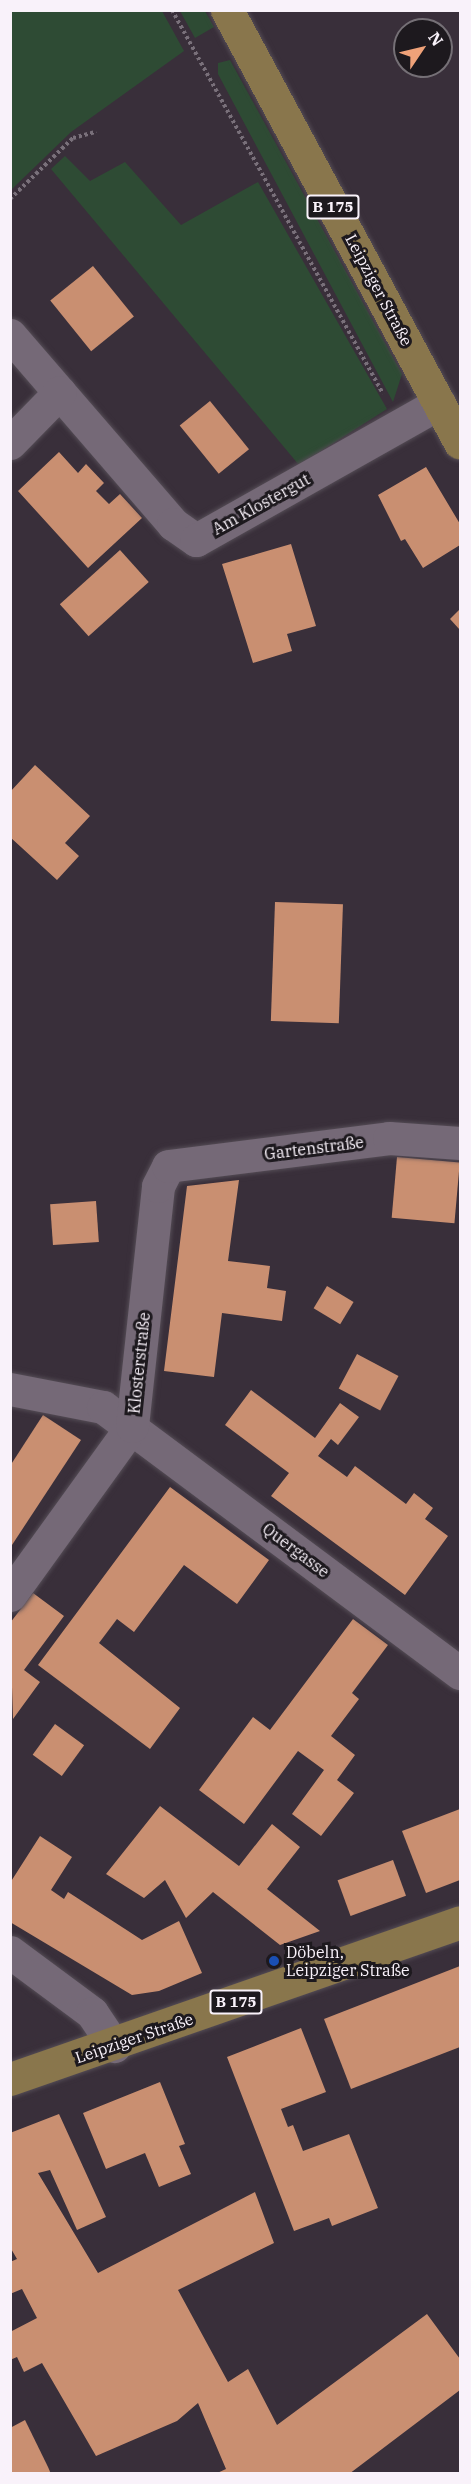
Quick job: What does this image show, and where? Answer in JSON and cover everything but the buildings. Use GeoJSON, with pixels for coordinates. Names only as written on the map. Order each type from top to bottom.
{"type":"FeatureCollection","features":[{"type":"Feature","properties":{"kind":"main road","name":"Leipziger Straße"},"geometry":{"type":"LineString","coordinates":[[227,10],[460,442]]}},
{"type":"Feature","properties":{"kind":"main road","name":"Leipziger Straße"},"geometry":{"type":"LineString","coordinates":[[10,2079],[114,2046],[460,1922]]}},
{"type":"Feature","properties":{"kind":"street","name":"Am Klostergut"},"geometry":{"type":"LineString","coordinates":[[10,335],[173,524],[196,540],[439,403]]}},
{"type":"Feature","properties":{"kind":"street"},"geometry":{"type":"LineString","coordinates":[[10,443],[60,392]]}},
{"type":"Feature","properties":{"kind":"street","name":"Gartenstraße"},"geometry":{"type":"LineString","coordinates":[[168,1166],[389,1138],[460,1143]]}},
{"type":"Feature","properties":{"kind":"street","name":"Klosterstraße"},"geometry":{"type":"LineString","coordinates":[[10,1595],[132,1426],[158,1186],[168,1166]]}},
{"type":"Feature","properties":{"kind":"street","name":"Quergasse"},"geometry":{"type":"LineString","coordinates":[[10,1389],[103,1407],[132,1426],[460,1673]]}},
{"type":"Feature","properties":{"kind":"street"},"geometry":{"type":"LineString","coordinates":[[10,1952],[92,2013],[114,2046]]}},
{"type":"Feature","properties":{"kind":"path"},"geometry":{"type":"LineString","coordinates":[[172,10],[402,425]]}},
{"type":"Feature","properties":{"kind":"path"},"geometry":{"type":"LineString","coordinates":[[10,199],[73,138],[96,132]]}},
{"type":"Feature","properties":{"kind":"green space"},"geometry":{"type":"Polygon","coordinates":[[[11,10],[162,11],[184,51],[71,132],[11,190],[11,10]]]}},
{"type":"Feature","properties":{"kind":"green space"},"geometry":{"type":"Polygon","coordinates":[[[180,11],[205,11],[214,27],[195,38],[180,11]]]}},
{"type":"Feature","properties":{"kind":"green space"},"geometry":{"type":"Polygon","coordinates":[[[230,60],[402,374],[393,402],[218,74],[218,63],[230,60]]]}},
{"type":"Feature","properties":{"kind":"green space"},"geometry":{"type":"Polygon","coordinates":[[[65,156],[90,181],[125,162],[181,225],[258,182],[387,409],[299,465],[51,169],[65,156]]]}},
{"type":"Feature","properties":{"kind":"place","name":"Döbeln, Leipziger Straße"},"geometry":{"type":"Point","coordinates":[274,1961]}}]}
